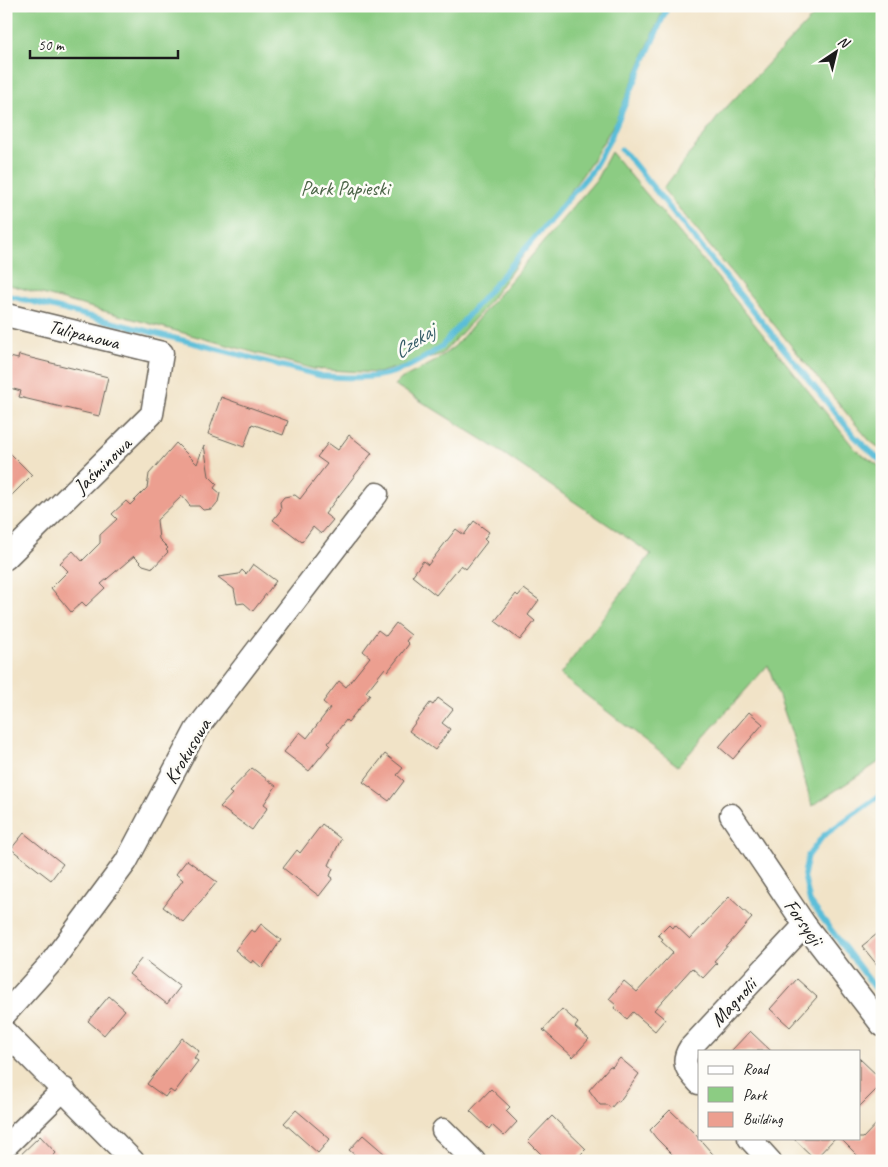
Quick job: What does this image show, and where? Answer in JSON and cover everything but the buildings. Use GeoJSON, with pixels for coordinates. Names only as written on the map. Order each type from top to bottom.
{"type":"FeatureCollection","features":[{"type":"Feature","properties":{"kind":"street","name":"Tulipanowa"},"geometry":{"type":"LineString","coordinates":[[6,315],[162,353]]}},
{"type":"Feature","properties":{"kind":"street","name":"Jaśminowa"},"geometry":{"type":"LineString","coordinates":[[6,558],[152,414],[162,353]]}},
{"type":"Feature","properties":{"kind":"street","name":"Krokusowa"},"geometry":{"type":"LineString","coordinates":[[6,1013],[51,963],[126,862],[196,730],[377,494]]}},
{"type":"Feature","properties":{"kind":"street","name":"Forsycji"},"geometry":{"type":"LineString","coordinates":[[731,815],[805,925],[882,1025]]}},
{"type":"Feature","properties":{"kind":"street","name":"Magnolii"},"geometry":{"type":"LineString","coordinates":[[698,1082],[684,1064],[684,1056],[805,925]]}},
{"type":"Feature","properties":{"kind":"street"},"geometry":{"type":"LineString","coordinates":[[6,1033],[64,1088],[133,1161]]}},
{"type":"Feature","properties":{"kind":"street"},"geometry":{"type":"LineString","coordinates":[[6,1146],[64,1088]]}},
{"type":"Feature","properties":{"kind":"street"},"geometry":{"type":"LineString","coordinates":[[443,1130],[474,1161]]}},
{"type":"Feature","properties":{"kind":"street"},"geometry":{"type":"LineString","coordinates":[[751,1140],[770,1161]]}},
{"type":"Feature","properties":{"kind":"green space","name":"Park Papieski"},"geometry":{"type":"Polygon","coordinates":[[[6,6],[665,6],[615,122],[589,166],[483,310],[442,354],[378,373],[314,369],[6,284],[6,6]]]}},
{"type":"Feature","properties":{"kind":"green space"},"geometry":{"type":"Polygon","coordinates":[[[823,6],[882,6],[882,450],[870,441],[852,420],[663,189],[721,113],[823,6]]]}},
{"type":"Feature","properties":{"kind":"green space"},"geometry":{"type":"Polygon","coordinates":[[[611,152],[716,276],[855,449],[882,468],[882,760],[812,806],[792,734],[768,665],[678,766],[560,675],[651,554],[485,441],[395,385],[401,379],[434,362],[455,346],[596,180],[611,152]]]}},
{"type":"Feature","properties":{"kind":"waterway","name":"Czekaj"},"geometry":{"type":"LineString","coordinates":[[6,295],[322,376],[357,378],[385,375],[398,371],[441,347],[592,171],[609,141],[668,6]]}},
{"type":"Feature","properties":{"kind":"waterway"},"geometry":{"type":"LineString","coordinates":[[621,150],[855,437],[882,462]]}},
{"type":"Feature","properties":{"kind":"waterway"},"geometry":{"type":"LineString","coordinates":[[879,993],[810,902],[804,875],[808,856],[823,836],[882,794]]}}]}
